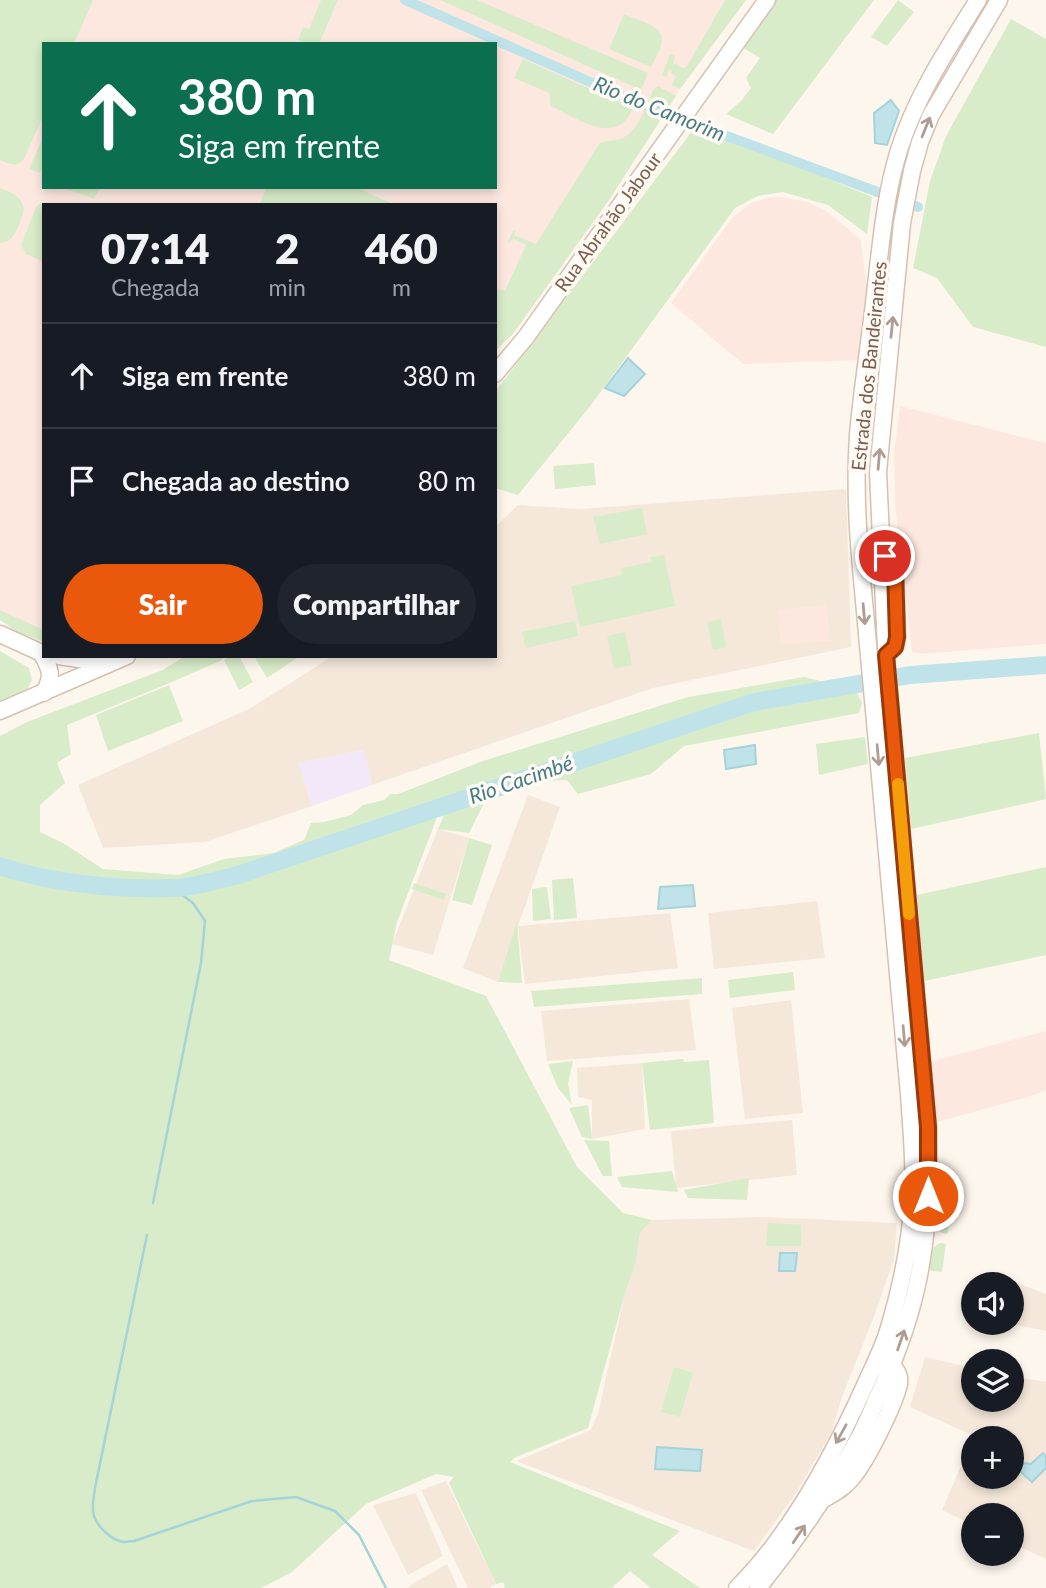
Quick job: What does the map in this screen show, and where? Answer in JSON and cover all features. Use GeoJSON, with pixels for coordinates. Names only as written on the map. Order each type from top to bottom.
{"type":"FeatureCollection","features":[{"type":"Feature","properties":{"kind":"main road","name":"Rua Abrahão Jabour"},"geometry":{"type":"LineString","coordinates":[[497,372],[526,337],[767,0]]}},
{"type":"Feature","properties":{"kind":"main road","name":"Estrada dos Bandeirantes"},"geometry":{"type":"LineString","coordinates":[[891,1367],[910,1314],[922,1264],[928,1202],[928,1127],[881,674],[860,568],[857,510],[858,434],[889,193],[898,152],[915,110],[978,0]]}},
{"type":"Feature","properties":{"kind":"main road","name":"Estrada dos Bandeirantes"},"geometry":{"type":"LineString","coordinates":[[884,541],[878,472],[902,223],[908,193],[920,142],[931,115],[999,0]]}},
{"type":"Feature","properties":{"kind":"main road"},"geometry":{"type":"LineString","coordinates":[[857,482],[895,569],[897,637],[895,647],[881,674]]}},
{"type":"Feature","properties":{"kind":"main road"},"geometry":{"type":"LineString","coordinates":[[857,510],[866,529],[884,541]]}},
{"type":"Feature","properties":{"kind":"main road"},"geometry":{"type":"LineString","coordinates":[[860,568],[884,541]]}},
{"type":"Feature","properties":{"kind":"main road"},"geometry":{"type":"LineString","coordinates":[[0,634],[42,654]]}},
{"type":"Feature","properties":{"kind":"main road"},"geometry":{"type":"LineString","coordinates":[[44,693],[50,677],[45,658]]}},
{"type":"Feature","properties":{"kind":"main road"},"geometry":{"type":"LineString","coordinates":[[72,658],[91,658]]}},
{"type":"Feature","properties":{"kind":"main road"},"geometry":{"type":"LineString","coordinates":[[0,711],[123,658]]}},
{"type":"Feature","properties":{"kind":"main road","name":"Estrada dos Bandeirantes"},"geometry":{"type":"LineString","coordinates":[[737,1588],[776,1541],[811,1489],[853,1412],[887,1333],[904,1264],[914,1195],[912,1141],[881,674]]}},
{"type":"Feature","properties":{"kind":"main road"},"geometry":{"type":"LineString","coordinates":[[893,1311],[910,1314]]}},
{"type":"Feature","properties":{"kind":"main road"},"geometry":{"type":"LineString","coordinates":[[758,1588],[822,1500],[849,1482],[857,1472],[875,1438],[899,1383],[898,1373],[891,1367],[885,1366],[871,1372]]}},
{"type":"Feature","properties":{"kind":"shaded area"},"geometry":{"type":"Polygon","coordinates":[[[0,0],[746,0],[678,92],[609,200],[512,335],[497,349],[497,203],[42,203],[42,641],[16,631],[0,620],[0,0]]]}},
{"type":"Feature","properties":{"kind":"shaded area"},"geometry":{"type":"Polygon","coordinates":[[[780,197],[808,202],[829,213],[861,240],[867,292],[858,360],[743,364],[671,303],[732,218],[751,203],[780,197]]]}},
{"type":"Feature","properties":{"kind":"shaded area"},"geometry":{"type":"Polygon","coordinates":[[[900,406],[1046,443],[1046,644],[920,654],[912,652],[895,504],[894,454],[900,406]]]}},
{"type":"Feature","properties":{"kind":"shaded area"},"geometry":{"type":"Polygon","coordinates":[[[846,489],[851,647],[653,688],[372,785],[364,750],[299,763],[312,806],[205,842],[103,848],[78,785],[251,708],[330,658],[497,658],[497,525],[518,505],[580,509],[846,489]]]}},
{"type":"Feature","properties":{"kind":"shaded area"},"geometry":{"type":"Polygon","coordinates":[[[826,605],[830,641],[781,645],[778,610],[826,605]]]}},
{"type":"Feature","properties":{"kind":"shaded area"},"geometry":{"type":"Polygon","coordinates":[[[364,750],[372,785],[312,806],[299,763],[364,750]]]}},
{"type":"Feature","properties":{"kind":"shaded area"},"geometry":{"type":"Polygon","coordinates":[[[528,795],[560,807],[518,926],[670,913],[678,968],[525,984],[518,928],[498,982],[463,968],[528,795]]]}},
{"type":"Feature","properties":{"kind":"shaded area"},"geometry":{"type":"Polygon","coordinates":[[[438,829],[469,838],[433,955],[392,944],[438,829]]]}},
{"type":"Feature","properties":{"kind":"shaded area"},"geometry":{"type":"Polygon","coordinates":[[[817,901],[825,958],[714,969],[708,913],[817,901]]]}},
{"type":"Feature","properties":{"kind":"shaded area"},"geometry":{"type":"Polygon","coordinates":[[[689,999],[696,1050],[547,1061],[541,1011],[689,999]]]}},
{"type":"Feature","properties":{"kind":"shaded area"},"geometry":{"type":"Polygon","coordinates":[[[791,1000],[803,1113],[745,1119],[732,1008],[791,1000]]]}},
{"type":"Feature","properties":{"kind":"shaded area"},"geometry":{"type":"Polygon","coordinates":[[[1046,1031],[1046,1090],[933,1123],[929,1062],[1046,1031]]]}},
{"type":"Feature","properties":{"kind":"shaded area"},"geometry":{"type":"Polygon","coordinates":[[[642,1063],[645,1129],[592,1139],[592,1100],[578,1097],[577,1068],[642,1063]]]}},
{"type":"Feature","properties":{"kind":"shaded area"},"geometry":{"type":"Polygon","coordinates":[[[792,1120],[797,1175],[676,1188],[671,1131],[792,1120]]]}},
{"type":"Feature","properties":{"kind":"shaded area"},"geometry":{"type":"Polygon","coordinates":[[[766,1217],[897,1223],[894,1259],[831,1433],[796,1493],[754,1551],[516,1461],[591,1430],[598,1413],[625,1293],[636,1262],[640,1233],[652,1220],[766,1217]]]}},
{"type":"Feature","properties":{"kind":"shaded area"},"geometry":{"type":"Polygon","coordinates":[[[1024,1285],[1046,1294],[1046,1331],[1024,1326],[1024,1285]]]}},
{"type":"Feature","properties":{"kind":"shaded area"},"geometry":{"type":"Polygon","coordinates":[[[925,1357],[961,1365],[961,1412],[1024,1412],[1024,1378],[1046,1382],[1046,1559],[1024,1549],[1024,1503],[961,1503],[961,1519],[942,1510],[961,1466],[961,1489],[1024,1489],[1024,1426],[961,1426],[961,1430],[910,1407],[925,1357]]]}},
{"type":"Feature","properties":{"kind":"shaded area"},"geometry":{"type":"Polygon","coordinates":[[[446,1481],[496,1584],[490,1588],[468,1588],[421,1490],[446,1481]]]}},
{"type":"Feature","properties":{"kind":"shaded area"},"geometry":{"type":"Polygon","coordinates":[[[416,1493],[443,1556],[408,1575],[373,1505],[416,1493]]]}},
{"type":"Feature","properties":{"kind":"shaded area"},"geometry":{"type":"Polygon","coordinates":[[[447,1564],[458,1588],[410,1588],[409,1586],[447,1564]]]}},
{"type":"Feature","properties":{"kind":"green space"},"geometry":{"type":"Polygon","coordinates":[[[0,0],[93,0],[75,42],[42,42],[42,118],[21,162],[10,164],[0,160],[0,0]]]}},
{"type":"Feature","properties":{"kind":"green space"},"geometry":{"type":"Polygon","coordinates":[[[321,0],[338,0],[320,42],[298,40],[303,27],[309,29],[321,0]]]}},
{"type":"Feature","properties":{"kind":"green space"},"geometry":{"type":"Polygon","coordinates":[[[440,0],[477,0],[648,73],[641,90],[440,0]]]}},
{"type":"Feature","properties":{"kind":"green space"},"geometry":{"type":"Polygon","coordinates":[[[725,0],[746,0],[680,89],[672,85],[676,76],[671,73],[672,70],[669,69],[666,77],[662,75],[670,54],[675,56],[673,63],[684,68],[687,66],[725,0]]]}},
{"type":"Feature","properties":{"kind":"green space"},"geometry":{"type":"Polygon","coordinates":[[[776,0],[874,0],[773,134],[726,114],[751,88],[746,78],[760,58],[742,47],[776,0]]]}},
{"type":"Feature","properties":{"kind":"green space"},"geometry":{"type":"Polygon","coordinates":[[[898,0],[914,12],[887,46],[871,37],[898,0]]]}},
{"type":"Feature","properties":{"kind":"green space"},"geometry":{"type":"Polygon","coordinates":[[[624,14],[654,27],[662,36],[660,48],[651,67],[609,49],[624,14]]]}},
{"type":"Feature","properties":{"kind":"green space"},"geometry":{"type":"Polygon","coordinates":[[[1011,19],[1046,39],[1046,347],[973,327],[937,278],[913,268],[930,181],[946,136],[1011,19]]]}},
{"type":"Feature","properties":{"kind":"green space"},"geometry":{"type":"Polygon","coordinates":[[[523,59],[633,108],[626,120],[617,126],[595,127],[551,106],[549,93],[514,78],[523,59]]]}},
{"type":"Feature","properties":{"kind":"green space"},"geometry":{"type":"Polygon","coordinates":[[[658,86],[676,96],[609,200],[512,335],[497,349],[497,289],[505,291],[526,245],[513,239],[508,242],[513,231],[516,230],[514,235],[536,244],[599,144],[620,139],[632,130],[658,86]]]}},
{"type":"Feature","properties":{"kind":"green space"},"geometry":{"type":"Polygon","coordinates":[[[709,130],[872,197],[867,234],[828,205],[783,192],[758,196],[735,208],[591,405],[518,495],[497,489],[497,389],[692,131],[709,130]]]}},
{"type":"Feature","properties":{"kind":"green space"},"geometry":{"type":"Polygon","coordinates":[[[42,140],[42,169],[40,173],[29,169],[42,140]]]}},
{"type":"Feature","properties":{"kind":"green space"},"geometry":{"type":"Polygon","coordinates":[[[0,188],[19,198],[24,210],[13,236],[0,243],[0,188]]]}},
{"type":"Feature","properties":{"kind":"green space"},"geometry":{"type":"Polygon","coordinates":[[[66,189],[99,189],[94,199],[66,189]]]}},
{"type":"Feature","properties":{"kind":"green space"},"geometry":{"type":"Polygon","coordinates":[[[266,189],[359,189],[391,203],[260,203],[266,189]]]}},
{"type":"Feature","properties":{"kind":"green space"},"geometry":{"type":"Polygon","coordinates":[[[42,203],[42,261],[26,254],[21,245],[39,204],[42,203]]]}},
{"type":"Feature","properties":{"kind":"green space"},"geometry":{"type":"Polygon","coordinates":[[[594,463],[596,485],[555,489],[553,466],[594,463]]]}},
{"type":"Feature","properties":{"kind":"green space"},"geometry":{"type":"Polygon","coordinates":[[[642,508],[647,534],[600,544],[593,517],[642,508]]]}},
{"type":"Feature","properties":{"kind":"green space"},"geometry":{"type":"Polygon","coordinates":[[[664,555],[675,606],[580,627],[571,586],[622,575],[621,568],[652,562],[651,557],[664,555]]]}},
{"type":"Feature","properties":{"kind":"green space"},"geometry":{"type":"Polygon","coordinates":[[[0,610],[42,629],[42,641],[16,631],[0,620],[0,610]]]}},
{"type":"Feature","properties":{"kind":"green space"},"geometry":{"type":"Polygon","coordinates":[[[721,619],[726,647],[713,650],[707,622],[721,619]]]}},
{"type":"Feature","properties":{"kind":"green space"},"geometry":{"type":"Polygon","coordinates":[[[575,621],[578,636],[526,648],[522,632],[575,621]]]}},
{"type":"Feature","properties":{"kind":"green space"},"geometry":{"type":"Polygon","coordinates":[[[625,632],[632,665],[614,669],[607,636],[625,632]]]}},
{"type":"Feature","properties":{"kind":"green space"},"geometry":{"type":"Polygon","coordinates":[[[0,651],[29,668],[32,680],[26,692],[0,703],[0,651]]]}},
{"type":"Feature","properties":{"kind":"green space"},"geometry":{"type":"Polygon","coordinates":[[[182,658],[224,658],[67,725],[71,754],[57,763],[65,783],[40,805],[40,832],[63,843],[103,869],[178,875],[224,859],[274,853],[304,840],[311,823],[351,815],[363,805],[384,800],[390,794],[398,794],[483,761],[688,697],[804,677],[855,690],[862,703],[859,713],[684,746],[651,774],[578,794],[567,780],[525,782],[439,812],[397,922],[389,960],[486,996],[577,1167],[623,1213],[652,1220],[640,1233],[636,1262],[588,1428],[516,1457],[510,1462],[680,1531],[652,1555],[700,1588],[651,1588],[630,1571],[612,1588],[504,1588],[503,1582],[496,1584],[449,1483],[454,1477],[436,1474],[366,1504],[292,1572],[261,1588],[0,1588],[0,736],[27,722],[163,670],[182,658]]]}},
{"type":"Feature","properties":{"kind":"green space"},"geometry":{"type":"Polygon","coordinates":[[[240,658],[253,682],[239,690],[224,660],[240,658]]]}},
{"type":"Feature","properties":{"kind":"green space"},"geometry":{"type":"Polygon","coordinates":[[[255,658],[297,658],[267,678],[255,658]]]}},
{"type":"Feature","properties":{"kind":"green space"},"geometry":{"type":"Polygon","coordinates":[[[169,685],[183,721],[108,751],[96,715],[169,685]]]}},
{"type":"Feature","properties":{"kind":"green space"},"geometry":{"type":"Polygon","coordinates":[[[1039,733],[1046,799],[911,829],[905,758],[1039,733]]]}},
{"type":"Feature","properties":{"kind":"green space"},"geometry":{"type":"Polygon","coordinates":[[[865,737],[868,764],[819,775],[816,744],[865,737]]]}},
{"type":"Feature","properties":{"kind":"green space"},"geometry":{"type":"Polygon","coordinates":[[[485,801],[469,833],[438,829],[445,813],[485,801]]]}},
{"type":"Feature","properties":{"kind":"green space"},"geometry":{"type":"Polygon","coordinates":[[[469,838],[492,845],[472,905],[452,900],[469,838]]]}},
{"type":"Feature","properties":{"kind":"green space"},"geometry":{"type":"Polygon","coordinates":[[[1046,867],[1046,955],[924,981],[917,895],[1046,867]]]}},
{"type":"Feature","properties":{"kind":"green space"},"geometry":{"type":"Polygon","coordinates":[[[573,878],[577,918],[554,920],[552,880],[573,878]]]}},
{"type":"Feature","properties":{"kind":"green space"},"geometry":{"type":"Polygon","coordinates":[[[414,883],[446,894],[444,900],[412,889],[414,883]]]}},
{"type":"Feature","properties":{"kind":"green space"},"geometry":{"type":"Polygon","coordinates":[[[547,887],[551,919],[533,921],[532,889],[547,887]]]}},
{"type":"Feature","properties":{"kind":"green space"},"geometry":{"type":"Polygon","coordinates":[[[517,922],[522,983],[498,982],[517,922]]]}},
{"type":"Feature","properties":{"kind":"green space"},"geometry":{"type":"Polygon","coordinates":[[[793,972],[795,990],[730,998],[728,980],[793,972]]]}},
{"type":"Feature","properties":{"kind":"green space"},"geometry":{"type":"Polygon","coordinates":[[[702,978],[702,994],[534,1007],[531,991],[702,978]]]}},
{"type":"Feature","properties":{"kind":"green space"},"geometry":{"type":"Polygon","coordinates":[[[683,1059],[684,1062],[709,1060],[714,1123],[650,1130],[642,1063],[683,1059]]]}},
{"type":"Feature","properties":{"kind":"green space"},"geometry":{"type":"Polygon","coordinates":[[[573,1061],[568,1084],[572,1105],[558,1088],[548,1064],[573,1061]]]}},
{"type":"Feature","properties":{"kind":"green space"},"geometry":{"type":"Polygon","coordinates":[[[588,1105],[592,1139],[582,1137],[569,1108],[588,1105]]]}},
{"type":"Feature","properties":{"kind":"green space"},"geometry":{"type":"Polygon","coordinates":[[[584,1140],[609,1141],[612,1176],[603,1176],[584,1140]]]}},
{"type":"Feature","properties":{"kind":"green space"},"geometry":{"type":"Polygon","coordinates":[[[672,1171],[678,1192],[622,1187],[617,1177],[672,1171]]]}},
{"type":"Feature","properties":{"kind":"green space"},"geometry":{"type":"Polygon","coordinates":[[[943,1174],[951,1175],[948,1233],[945,1234],[936,1229],[943,1174]]]}},
{"type":"Feature","properties":{"kind":"green space"},"geometry":{"type":"Polygon","coordinates":[[[749,1178],[747,1200],[688,1198],[684,1190],[749,1178]]]}},
{"type":"Feature","properties":{"kind":"green space"},"geometry":{"type":"Polygon","coordinates":[[[768,1223],[801,1225],[801,1246],[766,1246],[768,1223]]]}},
{"type":"Feature","properties":{"kind":"green space"},"geometry":{"type":"Polygon","coordinates":[[[940,1243],[946,1244],[942,1272],[932,1271],[928,1268],[931,1249],[940,1243]]]}},
{"type":"Feature","properties":{"kind":"green space"},"geometry":{"type":"Polygon","coordinates":[[[674,1367],[693,1373],[680,1417],[661,1412],[674,1367]]]}},
{"type":"Feature","properties":{"kind":"water"},"geometry":{"type":"Polygon","coordinates":[[[891,100],[899,111],[887,145],[875,143],[874,113],[891,100]]]}},
{"type":"Feature","properties":{"kind":"water"},"geometry":{"type":"Polygon","coordinates":[[[628,358],[645,374],[624,396],[605,388],[628,358]]]}},
{"type":"Feature","properties":{"kind":"water"},"geometry":{"type":"Polygon","coordinates":[[[755,745],[756,764],[726,769],[724,750],[755,745]]]}},
{"type":"Feature","properties":{"kind":"water"},"geometry":{"type":"Polygon","coordinates":[[[693,885],[695,906],[658,909],[660,887],[693,885]]]}},
{"type":"Feature","properties":{"kind":"water"},"geometry":{"type":"Polygon","coordinates":[[[780,1253],[797,1253],[795,1271],[779,1271],[780,1253]]]}},
{"type":"Feature","properties":{"kind":"water"},"geometry":{"type":"Polygon","coordinates":[[[657,1447],[702,1450],[700,1471],[655,1469],[657,1447]]]}},
{"type":"Feature","properties":{"kind":"water"},"geometry":{"type":"Polygon","coordinates":[[[1043,1453],[1046,1457],[1046,1468],[1032,1482],[1024,1475],[1024,1463],[1031,1464],[1043,1453]]]}},
{"type":"Feature","properties":{"kind":"waterway","name":"Rio do Camorim"},"geometry":{"type":"LineString","coordinates":[[405,0],[633,101],[918,207]]}},
{"type":"Feature","properties":{"kind":"waterway","name":"Rio Cacimbé"},"geometry":{"type":"LineString","coordinates":[[0,866],[40,877],[107,886],[179,888],[195,885],[235,876],[754,702],[910,675],[1046,665]]}},
{"type":"Feature","properties":{"kind":"waterway"},"geometry":{"type":"LineString","coordinates":[[153,1203],[201,963],[205,921],[193,903],[174,889]]}},
{"type":"Feature","properties":{"kind":"waterway"},"geometry":{"type":"LineString","coordinates":[[147,1235],[95,1488],[93,1509],[98,1524],[118,1541],[134,1541],[252,1501],[296,1497],[335,1511],[359,1535],[386,1588]]}},
{"type":"Feature","properties":{"kind":"slow traffic"},"geometry":{"type":"LineString","coordinates":[[898,784],[909,914]]}},
{"type":"Feature","properties":{"kind":"route"},"geometry":{"type":"LineString","coordinates":[[885,556],[892,560],[895,569],[897,637],[895,647],[886,655],[928,1127],[928,1196]]}}]}
